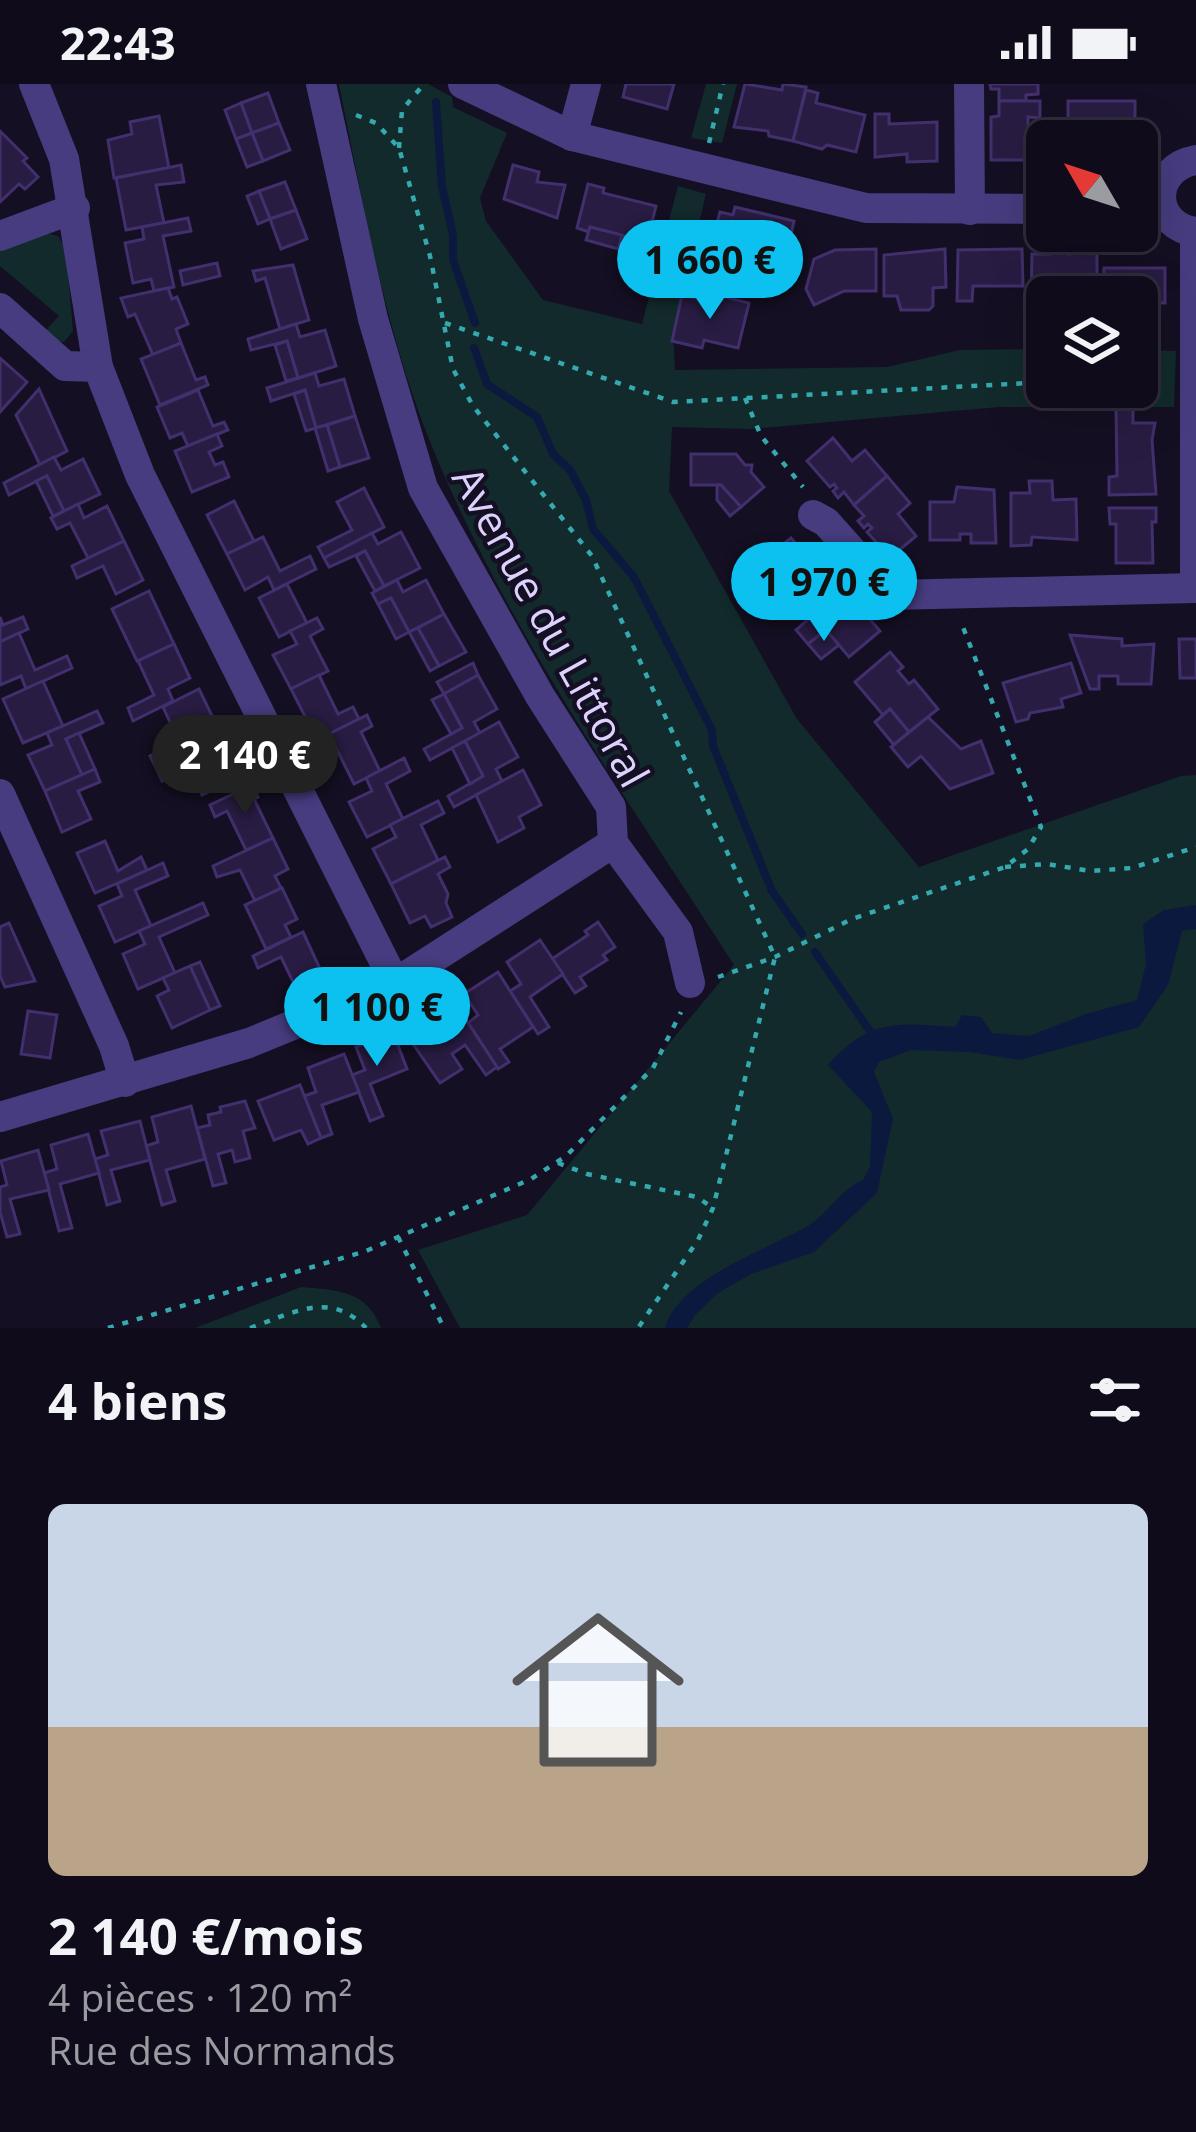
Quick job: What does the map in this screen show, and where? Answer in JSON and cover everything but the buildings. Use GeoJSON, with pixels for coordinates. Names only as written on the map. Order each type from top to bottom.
{"type":"FeatureCollection","features":[{"type":"Feature","properties":{"kind":"street"},"geometry":{"type":"LineString","coordinates":[[34,84],[64,159],[98,367],[140,475],[395,982]]}},
{"type":"Feature","properties":{"kind":"street"},"geometry":{"type":"LineString","coordinates":[[463,84],[572,136],[866,208],[1026,209]]}},
{"type":"Feature","properties":{"kind":"street"},"geometry":{"type":"LineString","coordinates":[[572,136],[586,84]]}},
{"type":"Feature","properties":{"kind":"street"},"geometry":{"type":"LineString","coordinates":[[969,84],[970,210]]}},
{"type":"Feature","properties":{"kind":"street","name":"Avenue du Littoral"},"geometry":{"type":"LineString","coordinates":[[324,97],[373,319],[423,488],[540,695],[611,807],[613,843],[678,932],[690,983]]}},
{"type":"Feature","properties":{"kind":"street"},"geometry":{"type":"LineString","coordinates":[[1158,208],[1174,169]]}},
{"type":"Feature","properties":{"kind":"street"},"geometry":{"type":"LineString","coordinates":[[0,236],[75,208]]}},
{"type":"Feature","properties":{"kind":"street"},"geometry":{"type":"LineString","coordinates":[[813,514],[826,522],[891,595],[1195,588],[1196,232],[1158,219]]}},
{"type":"Feature","properties":{"kind":"street"},"geometry":{"type":"LineString","coordinates":[[0,308],[65,366],[98,367]]}},
{"type":"Feature","properties":{"kind":"street"},"geometry":{"type":"LineString","coordinates":[[0,794],[114,1046],[125,1082]]}},
{"type":"Feature","properties":{"kind":"street"},"geometry":{"type":"LineString","coordinates":[[0,1117],[249,1043],[395,982],[613,843]]}},
{"type":"Feature","properties":{"kind":"path"},"geometry":{"type":"LineString","coordinates":[[424,84],[401,110],[399,148],[413,189],[453,369],[473,406],[592,556],[775,957],[713,1208],[698,1240],[638,1328]]}},
{"type":"Feature","properties":{"kind":"path"},"geometry":{"type":"LineString","coordinates":[[704,166],[723,84]]}},
{"type":"Feature","properties":{"kind":"path"},"geometry":{"type":"LineString","coordinates":[[324,97],[376,123],[399,148]]}},
{"type":"Feature","properties":{"kind":"path"},"geometry":{"type":"LineString","coordinates":[[445,323],[673,402],[1026,383]]}},
{"type":"Feature","properties":{"kind":"path"},"geometry":{"type":"LineString","coordinates":[[745,398],[760,436],[810,495],[813,514]]}},
{"type":"Feature","properties":{"kind":"path"},"geometry":{"type":"LineString","coordinates":[[950,593],[1041,827],[1028,849],[1005,867]]}},
{"type":"Feature","properties":{"kind":"path"},"geometry":{"type":"LineString","coordinates":[[108,1328],[366,1251],[531,1179],[556,1162],[653,1068],[678,1024],[690,983],[736,973],[852,919],[1005,867],[1132,868],[1196,847]]}},
{"type":"Feature","properties":{"kind":"path"},"geometry":{"type":"LineString","coordinates":[[556,1162],[587,1174],[697,1197],[713,1208]]}},
{"type":"Feature","properties":{"kind":"path"},"geometry":{"type":"LineString","coordinates":[[398,1238],[444,1328]]}},
{"type":"Feature","properties":{"kind":"path"},"geometry":{"type":"LineString","coordinates":[[250,1328],[317,1305],[350,1310],[366,1328]]}},
{"type":"Feature","properties":{"kind":"green space"},"geometry":{"type":"Polygon","coordinates":[[[339,84],[428,84],[452,97],[453,107],[507,133],[480,198],[486,221],[543,300],[642,324],[678,186],[706,194],[673,333],[675,370],[887,367],[960,350],[1026,349],[1026,407],[750,429],[672,427],[669,491],[797,719],[919,867],[1181,776],[1196,775],[1196,1328],[460,1328],[418,1250],[527,1215],[734,965],[566,704],[489,570],[425,429],[375,258],[339,84]]]}},
{"type":"Feature","properties":{"kind":"green space"},"geometry":{"type":"Polygon","coordinates":[[[706,84],[737,84],[722,143],[691,138],[706,84]]]}},
{"type":"Feature","properties":{"kind":"green space"},"geometry":{"type":"Polygon","coordinates":[[[47,233],[58,236],[66,249],[73,331],[64,342],[45,331],[59,316],[0,266],[0,248],[47,233]]]}},
{"type":"Feature","properties":{"kind":"green space"},"geometry":{"type":"Polygon","coordinates":[[[1158,351],[1176,351],[1174,407],[1158,407],[1158,351]]]}},
{"type":"Feature","properties":{"kind":"green space"},"geometry":{"type":"Polygon","coordinates":[[[301,1287],[359,1299],[381,1328],[195,1328],[301,1287]]]}},
{"type":"Feature","properties":{"kind":"water"},"geometry":{"type":"Polygon","coordinates":[[[1196,905],[1196,929],[1182,931],[1168,985],[1139,1027],[1020,1060],[911,1050],[879,1062],[874,1072],[893,1119],[877,1193],[814,1252],[751,1274],[718,1293],[687,1328],[665,1328],[673,1311],[705,1281],[806,1227],[863,1180],[870,1167],[872,1112],[828,1065],[843,1050],[871,1031],[900,1025],[955,1027],[962,1015],[981,1017],[992,1033],[1029,1036],[1137,1000],[1146,964],[1143,924],[1164,910],[1196,905]]]}},
{"type":"Feature","properties":{"kind":"waterway"},"geometry":{"type":"LineString","coordinates":[[436,102],[453,260],[475,323]]}},
{"type":"Feature","properties":{"kind":"waterway"},"geometry":{"type":"LineString","coordinates":[[474,348],[487,384],[537,417],[553,454],[570,470],[586,500],[593,529],[634,577],[712,730],[713,746],[772,891],[802,934]]}},
{"type":"Feature","properties":{"kind":"waterway"},"geometry":{"type":"LineString","coordinates":[[815,952],[876,1040]]}}]}
